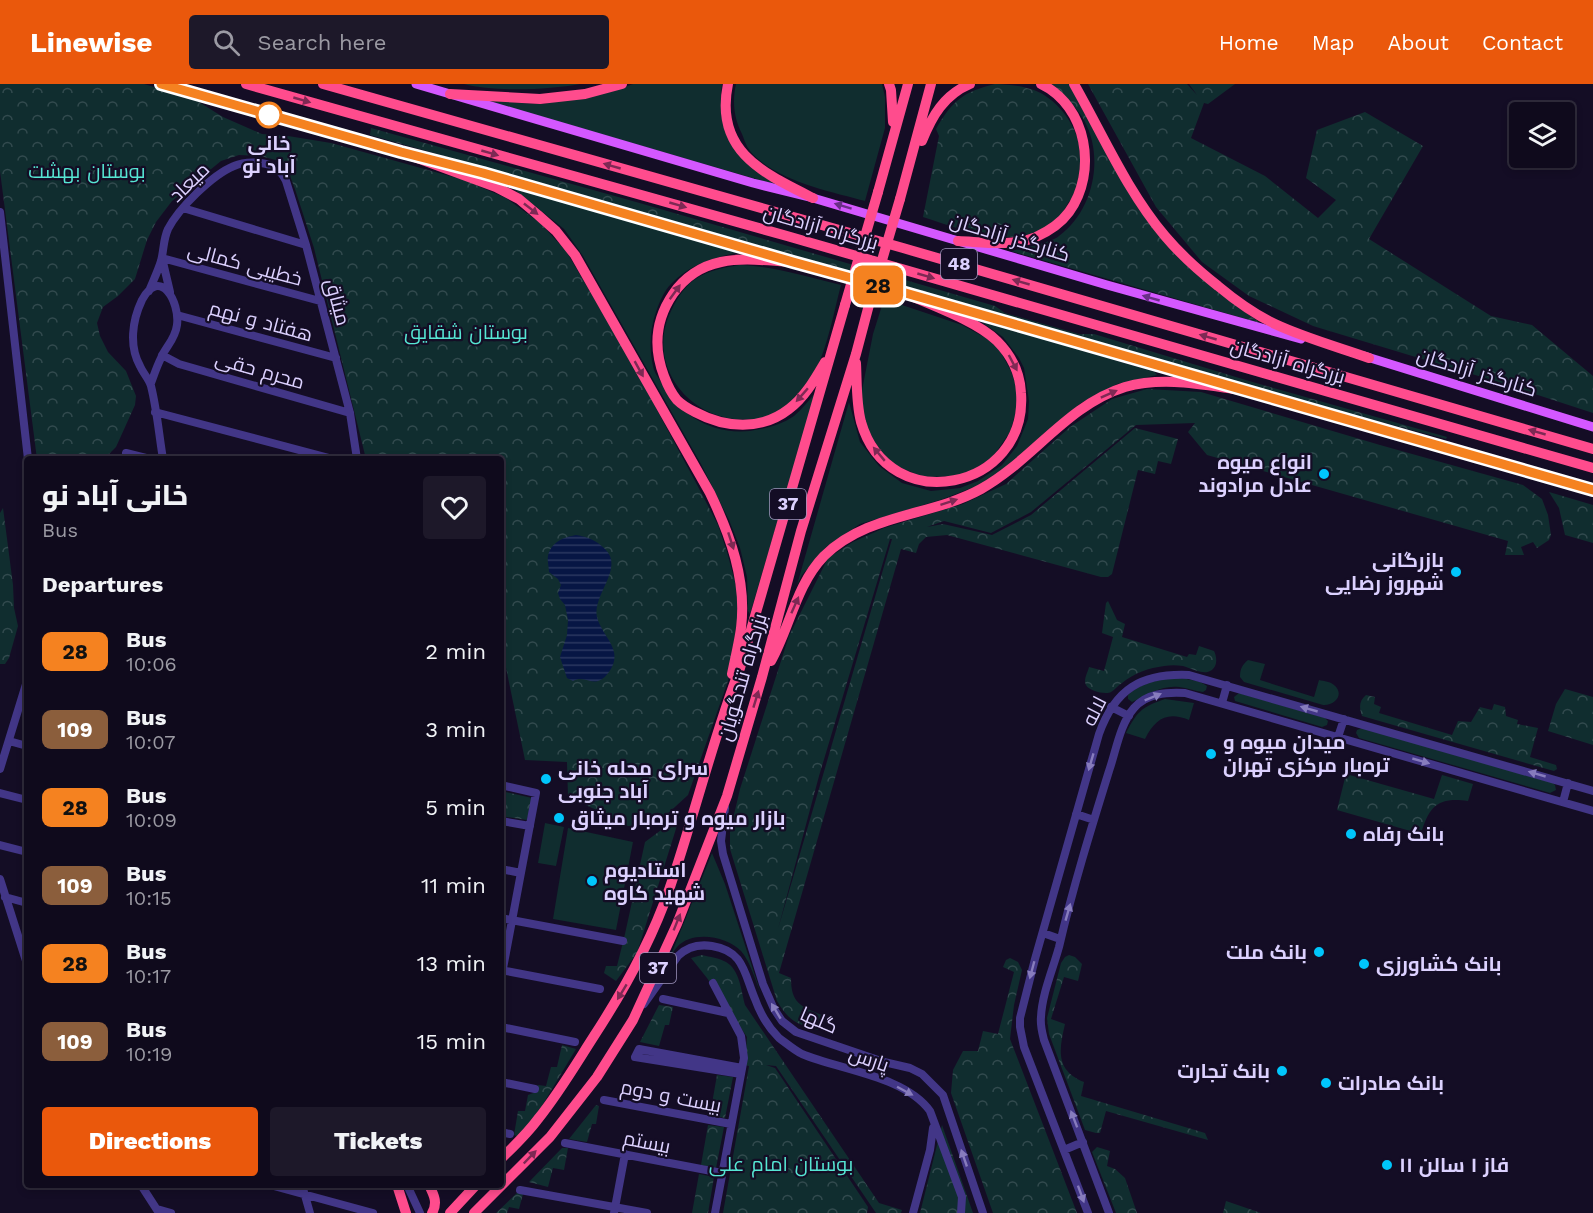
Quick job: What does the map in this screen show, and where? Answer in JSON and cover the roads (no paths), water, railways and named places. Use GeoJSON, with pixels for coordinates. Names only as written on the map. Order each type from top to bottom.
{"type":"FeatureCollection","features":[{"type":"Feature","properties":{"kind":"highway","name":"بزرگراه آزادگان"},"geometry":{"type":"LineString","coordinates":[[246,84],[787,236],[1593,468]]}},
{"type":"Feature","properties":{"kind":"highway","name":"بزرگراه آزادگان"},"geometry":{"type":"LineString","coordinates":[[323,84],[892,245],[1593,449]]}},
{"type":"Feature","properties":{"kind":"highway"},"geometry":{"type":"LineString","coordinates":[[450,94],[540,99],[585,94],[622,84]]}},
{"type":"Feature","properties":{"kind":"highway"},"geometry":{"type":"LineString","coordinates":[[728,84],[725,97],[728,125],[743,154],[775,179],[813,198]]}},
{"type":"Feature","properties":{"kind":"highway"},"geometry":{"type":"LineString","coordinates":[[889,84],[893,110],[893,139]]}},
{"type":"Feature","properties":{"kind":"highway","name":"37"},"geometry":{"type":"LineString","coordinates":[[893,139],[908,84]]}},
{"type":"Feature","properties":{"kind":"highway","name":"37"},"geometry":{"type":"LineString","coordinates":[[909,165],[931,84]]}},
{"type":"Feature","properties":{"kind":"highway"},"geometry":{"type":"LineString","coordinates":[[909,165],[936,110],[949,97],[970,84]]}},
{"type":"Feature","properties":{"kind":"highway"},"geometry":{"type":"LineString","coordinates":[[958,241],[1000,243],[1034,238],[1059,223],[1076,202],[1085,167],[1083,139],[1080,129],[1062,100],[1041,84]]}},
{"type":"Feature","properties":{"kind":"highway"},"geometry":{"type":"LineString","coordinates":[[1074,84],[1136,195],[1150,217],[1178,250],[1217,286],[1260,316],[1288,329],[1369,358]]}},
{"type":"Feature","properties":{"kind":"highway","name":"بزرگراه تندگویان"},"geometry":{"type":"LineString","coordinates":[[504,1156],[539,1118],[576,1065],[636,968],[669,892],[727,701],[740,668],[767,580],[893,139]]}},
{"type":"Feature","properties":{"kind":"highway"},"geometry":{"type":"LineString","coordinates":[[401,152],[496,187],[519,199],[538,214],[575,255],[710,493],[732,543],[738,564],[741,628],[727,701]]}},
{"type":"Feature","properties":{"kind":"highway","name":"بزرگراه تندگویان"},"geometry":{"type":"LineString","coordinates":[[504,1184],[562,1123],[597,1077],[633,1020],[677,924],[727,796],[801,531],[856,354],[909,165]]}},
{"type":"Feature","properties":{"kind":"highway"},"geometry":{"type":"LineString","coordinates":[[793,262],[741,259],[720,262],[692,274],[680,285],[661,315],[657,333],[659,364],[667,384],[676,399],[711,421],[737,426],[762,422],[775,418],[804,395],[834,346]]}},
{"type":"Feature","properties":{"kind":"highway"},"geometry":{"type":"LineString","coordinates":[[856,354],[857,396],[861,422],[878,455],[893,469],[925,482],[962,479],[982,470],[1005,450],[1015,434],[1021,419],[1021,382],[1009,355],[996,340],[975,325],[895,290]]}},
{"type":"Feature","properties":{"kind":"highway"},"geometry":{"type":"LineString","coordinates":[[762,677],[776,651],[795,603],[814,568],[835,546],[850,536],[862,529],[949,502],[982,488],[1014,466],[1080,410],[1107,394],[1123,388],[1161,381],[1242,390]]}},
{"type":"Feature","properties":{"kind":"highway"},"geometry":{"type":"LineString","coordinates":[[398,1188],[406,1212]]}},
{"type":"Feature","properties":{"kind":"highway"},"geometry":{"type":"LineString","coordinates":[[430,1188],[436,1202],[432,1213]]}},
{"type":"Feature","properties":{"kind":"highway"},"geometry":{"type":"LineString","coordinates":[[450,1213],[473,1188]]}},
{"type":"Feature","properties":{"kind":"highway","name":"بزرگراه تندگویان"},"geometry":{"type":"LineString","coordinates":[[474,1213],[500,1188]]}},
{"type":"Feature","properties":{"kind":"main road"},"geometry":{"type":"LineString","coordinates":[[161,84],[483,173],[1593,490]]}},
{"type":"Feature","properties":{"kind":"main road","name":"کنارگذر آزادگان"},"geometry":{"type":"LineString","coordinates":[[416,84],[1176,305],[1369,358],[1593,427]]}},
{"type":"Feature","properties":{"kind":"main road"},"geometry":{"type":"LineString","coordinates":[[483,1213],[496,1192]]}},
{"type":"Feature","properties":{"kind":"street","name":"میعاد"},"geometry":{"type":"LineString","coordinates":[[151,383],[140,367],[132,341],[140,307],[162,258],[165,237],[173,221],[213,179],[230,168],[251,162],[267,164]]}},
{"type":"Feature","properties":{"kind":"street","name":"میثاق"},"geometry":{"type":"LineString","coordinates":[[267,164],[282,172],[286,180],[306,245],[350,413],[357,456]]}},
{"type":"Feature","properties":{"kind":"street"},"geometry":{"type":"LineString","coordinates":[[183,208],[306,245]]}},
{"type":"Feature","properties":{"kind":"street"},"geometry":{"type":"LineString","coordinates":[[0,212],[28,456]]}},
{"type":"Feature","properties":{"kind":"street"},"geometry":{"type":"LineString","coordinates":[[162,258],[177,315],[174,336],[162,355],[151,383],[162,456]]}},
{"type":"Feature","properties":{"kind":"street","name":"خطیبی کمالی"},"geometry":{"type":"LineString","coordinates":[[162,258],[321,301]]}},
{"type":"Feature","properties":{"kind":"street"},"geometry":{"type":"LineString","coordinates":[[149,291],[158,286],[171,294]]}},
{"type":"Feature","properties":{"kind":"street","name":"هفتاد و نهم"},"geometry":{"type":"LineString","coordinates":[[177,315],[336,358]]}},
{"type":"Feature","properties":{"kind":"street","name":"محرم حقی"},"geometry":{"type":"LineString","coordinates":[[162,355],[179,364],[350,413]]}},
{"type":"Feature","properties":{"kind":"street"},"geometry":{"type":"LineString","coordinates":[[155,412],[322,456]]}},
{"type":"Feature","properties":{"kind":"street"},"geometry":{"type":"LineString","coordinates":[[126,453],[138,456]]}},
{"type":"Feature","properties":{"kind":"street","name":"لاله"},"geometry":{"type":"LineString","coordinates":[[1088,1213],[1024,1047],[1020,1027],[1022,1010],[1099,734],[1111,707],[1121,695],[1150,678],[1163,675],[1189,675],[1593,790]]}},
{"type":"Feature","properties":{"kind":"street"},"geometry":{"type":"LineString","coordinates":[[1221,703],[1227,685]]}},
{"type":"Feature","properties":{"kind":"street","name":"لاله"},"geometry":{"type":"LineString","coordinates":[[1109,1213],[1041,1030],[1041,1016],[1094,820],[1124,726],[1135,707],[1157,694],[1185,693],[1593,811]]}},
{"type":"Feature","properties":{"kind":"street"},"geometry":{"type":"LineString","coordinates":[[0,769],[24,694]]}},
{"type":"Feature","properties":{"kind":"street"},"geometry":{"type":"LineString","coordinates":[[1111,707],[1129,716]]}},
{"type":"Feature","properties":{"kind":"street"},"geometry":{"type":"LineString","coordinates":[[1338,737],[1344,719]]}},
{"type":"Feature","properties":{"kind":"street"},"geometry":{"type":"LineString","coordinates":[[9,741],[24,745]]}},
{"type":"Feature","properties":{"kind":"street"},"geometry":{"type":"LineString","coordinates":[[1563,802],[1568,783]]}},
{"type":"Feature","properties":{"kind":"street"},"geometry":{"type":"LineString","coordinates":[[504,786],[536,793],[504,960]]}},
{"type":"Feature","properties":{"kind":"street"},"geometry":{"type":"LineString","coordinates":[[0,793],[24,799]]}},
{"type":"Feature","properties":{"kind":"street","name":"گلها"},"geometry":{"type":"LineString","coordinates":[[727,796],[721,841],[723,854],[763,984],[774,1009],[782,1021],[796,1032],[884,1062],[910,1068],[922,1074],[943,1095],[983,1213]]}},
{"type":"Feature","properties":{"kind":"street"},"geometry":{"type":"LineString","coordinates":[[1076,814],[1094,820]]}},
{"type":"Feature","properties":{"kind":"street"},"geometry":{"type":"LineString","coordinates":[[504,822],[530,826]]}},
{"type":"Feature","properties":{"kind":"street"},"geometry":{"type":"LineString","coordinates":[[0,845],[24,851]]}},
{"type":"Feature","properties":{"kind":"street"},"geometry":{"type":"LineString","coordinates":[[504,870],[521,873]]}},
{"type":"Feature","properties":{"kind":"street"},"geometry":{"type":"LineString","coordinates":[[0,879],[24,952]]}},
{"type":"Feature","properties":{"kind":"street"},"geometry":{"type":"LineString","coordinates":[[5,897],[24,902]]}},
{"type":"Feature","properties":{"kind":"street"},"geometry":{"type":"LineString","coordinates":[[504,919],[623,941]]}},
{"type":"Feature","properties":{"kind":"street"},"geometry":{"type":"LineString","coordinates":[[1043,933],[1060,939]]}},
{"type":"Feature","properties":{"kind":"street","name":"پارس"},"geometry":{"type":"LineString","coordinates":[[633,1020],[683,950],[706,945],[733,954],[743,967],[763,1017],[785,1042],[800,1053],[902,1088],[924,1103],[930,1112],[962,1197],[961,1213]]}},
{"type":"Feature","properties":{"kind":"street"},"geometry":{"type":"LineString","coordinates":[[504,970],[600,989]]}},
{"type":"Feature","properties":{"kind":"street"},"geometry":{"type":"LineString","coordinates":[[712,983],[741,1036],[744,1058],[715,1213]]}},
{"type":"Feature","properties":{"kind":"street"},"geometry":{"type":"LineString","coordinates":[[663,999],[728,1013]]}},
{"type":"Feature","properties":{"kind":"street"},"geometry":{"type":"LineString","coordinates":[[504,1028],[575,1042]]}},
{"type":"Feature","properties":{"kind":"street"},"geometry":{"type":"LineString","coordinates":[[639,1049],[635,1057],[741,1071]]}},
{"type":"Feature","properties":{"kind":"street"},"geometry":{"type":"LineString","coordinates":[[504,1083],[535,1089]]}},
{"type":"Feature","properties":{"kind":"street","name":"بیست و دوم"},"geometry":{"type":"LineString","coordinates":[[604,1100],[731,1124]]}},
{"type":"Feature","properties":{"kind":"street"},"geometry":{"type":"LineString","coordinates":[[913,1213],[930,1150],[933,1128]]}},
{"type":"Feature","properties":{"kind":"street"},"geometry":{"type":"LineString","coordinates":[[1064,1150],[1083,1142]]}},
{"type":"Feature","properties":{"kind":"street","name":"بیستم"},"geometry":{"type":"LineString","coordinates":[[566,1143],[722,1173]]}},
{"type":"Feature","properties":{"kind":"street"},"geometry":{"type":"LineString","coordinates":[[615,1210],[625,1154]]}},
{"type":"Feature","properties":{"kind":"street"},"geometry":{"type":"LineString","coordinates":[[143,1188],[158,1211],[171,1213]]}},
{"type":"Feature","properties":{"kind":"street"},"geometry":{"type":"LineString","coordinates":[[282,1188],[373,1213]]}},
{"type":"Feature","properties":{"kind":"street"},"geometry":{"type":"LineString","coordinates":[[303,1188],[310,1213]]}},
{"type":"Feature","properties":{"kind":"street"},"geometry":{"type":"LineString","coordinates":[[410,1188],[422,1213]]}},
{"type":"Feature","properties":{"kind":"street"},"geometry":{"type":"LineString","coordinates":[[520,1190],[615,1210],[647,1213]]}},
{"type":"Feature","properties":{"kind":"water"},"geometry":{"type":"Polygon","coordinates":[[[576,535],[592,539],[610,556],[610,573],[599,600],[597,617],[614,650],[615,657],[609,672],[604,678],[595,682],[582,679],[573,681],[567,678],[560,657],[567,635],[568,620],[565,605],[558,593],[561,585],[558,579],[549,572],[548,558],[552,547],[563,539],[576,535]]]}},
{"type":"Feature","properties":{"kind":"place","name":"خانی آباد نو"},"geometry":{"type":"Point","coordinates":[269,115]}},
{"type":"Feature","properties":{"kind":"place","name":"انواع میوه عادل مرادوند"},"geometry":{"type":"Point","coordinates":[1324,474]}},
{"type":"Feature","properties":{"kind":"place","name":"بازرگانی شهروز رضایی"},"geometry":{"type":"Point","coordinates":[1456,572]}},
{"type":"Feature","properties":{"kind":"place","name":"میدان میوه و تره‌بار مرکزی تهران"},"geometry":{"type":"Point","coordinates":[1211,754]}},
{"type":"Feature","properties":{"kind":"place","name":"سرای محله خانی آباد جنوبی"},"geometry":{"type":"Point","coordinates":[546,779]}},
{"type":"Feature","properties":{"kind":"place","name":"بازار میوه و تره‌بار میثاق"},"geometry":{"type":"Point","coordinates":[559,818]}},
{"type":"Feature","properties":{"kind":"place","name":"بانک رفاه"},"geometry":{"type":"Point","coordinates":[1351,834]}},
{"type":"Feature","properties":{"kind":"place","name":"استادیوم شهید کاوه"},"geometry":{"type":"Point","coordinates":[592,881]}},
{"type":"Feature","properties":{"kind":"place","name":"بانک ملت"},"geometry":{"type":"Point","coordinates":[1319,952]}},
{"type":"Feature","properties":{"kind":"place","name":"بانک کشاورزی"},"geometry":{"type":"Point","coordinates":[1364,964]}},
{"type":"Feature","properties":{"kind":"place","name":"بانک تجارت"},"geometry":{"type":"Point","coordinates":[1282,1071]}},
{"type":"Feature","properties":{"kind":"place","name":"بانک صادرات"},"geometry":{"type":"Point","coordinates":[1326,1083]}},
{"type":"Feature","properties":{"kind":"place","name":"فاز ۱ سالن ۱۱"},"geometry":{"type":"Point","coordinates":[1387,1165]}},
{"type":"Feature","properties":{"kind":"park label","name":"بوستان بهشت"},"geometry":{"type":"Point","coordinates":[87,171]}},
{"type":"Feature","properties":{"kind":"park label","name":"بوستان شقایق"},"geometry":{"type":"Point","coordinates":[466,332]}},
{"type":"Feature","properties":{"kind":"park label","name":"بوستان امام علی"},"geometry":{"type":"Point","coordinates":[781,1164]}}]}
